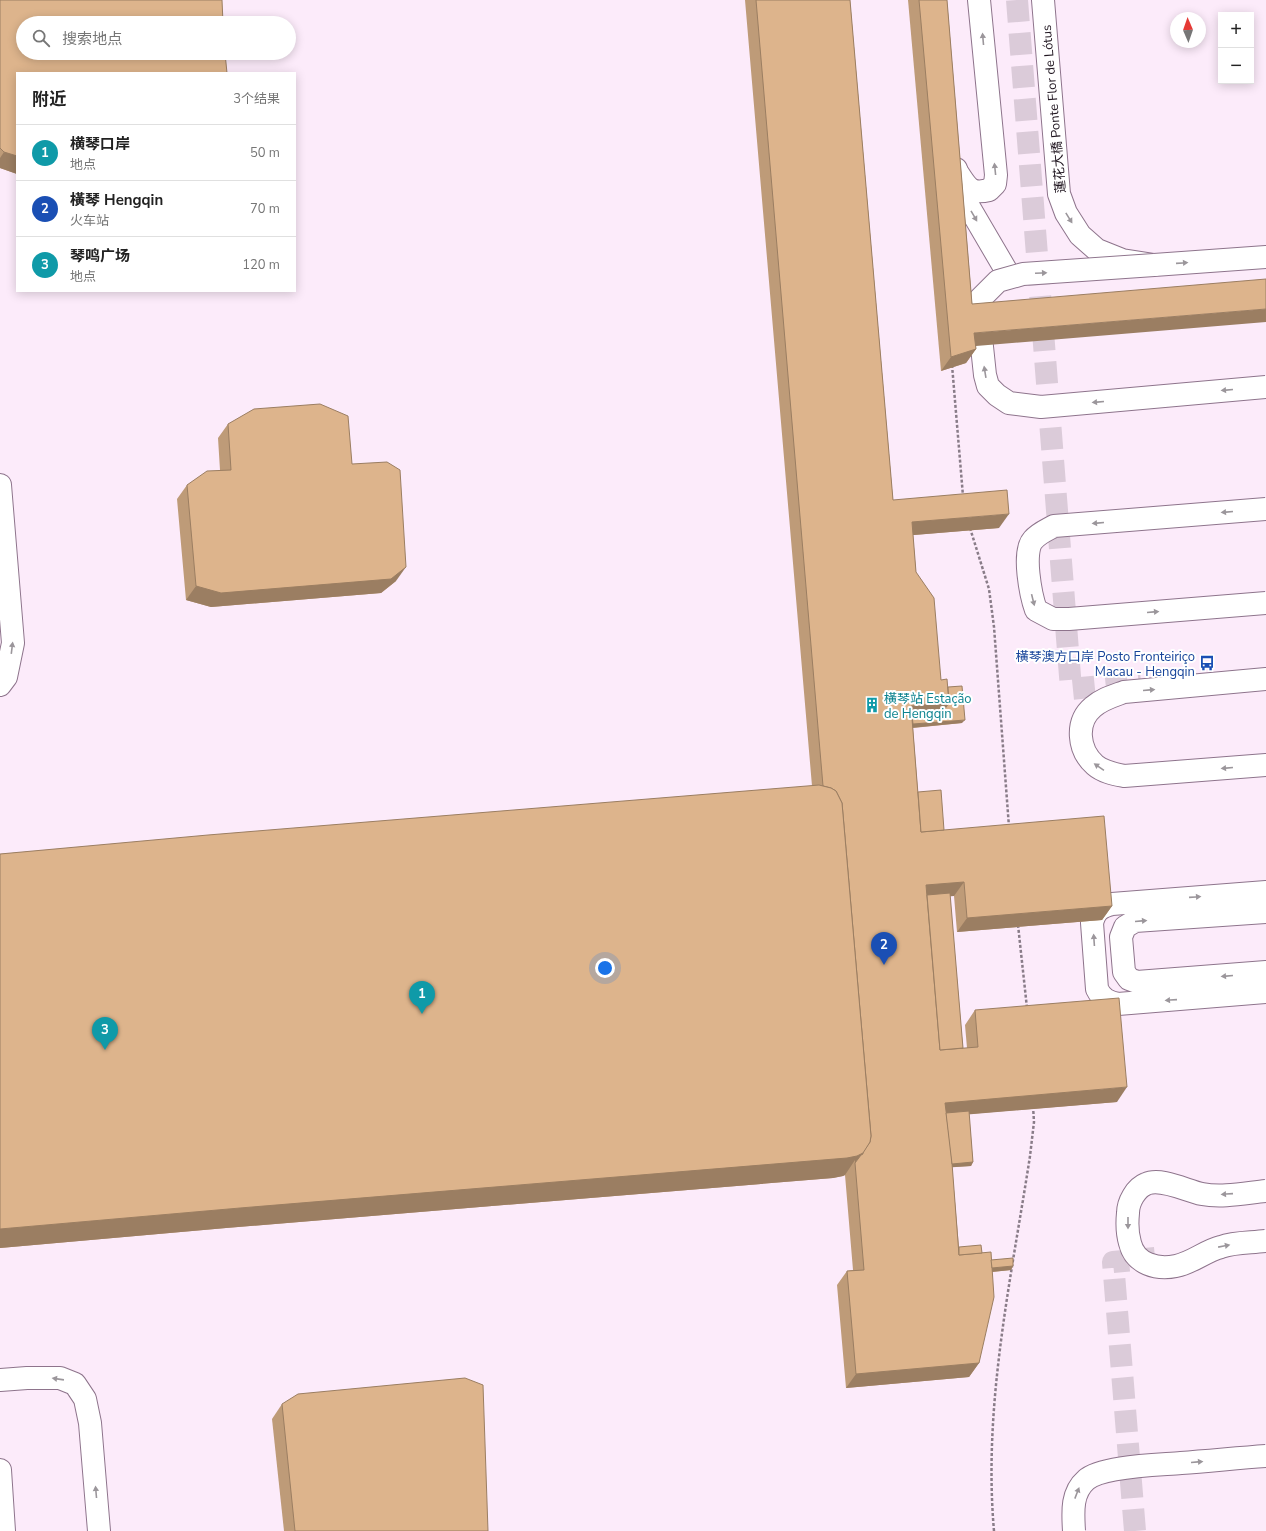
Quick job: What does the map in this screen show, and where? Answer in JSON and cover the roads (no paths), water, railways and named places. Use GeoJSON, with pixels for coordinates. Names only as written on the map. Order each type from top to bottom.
{"type":"FeatureCollection","features":[{"type":"Feature","properties":{"kind":"main road"},"geometry":{"type":"LineString","coordinates":[[957,170],[968,188],[974,192],[989,190],[995,184],[996,174],[979,0]]}},
{"type":"Feature","properties":{"kind":"main road","name":"蓮花大橋 Ponte Flor de Lótus"},"geometry":{"type":"LineString","coordinates":[[1043,0],[1059,194],[1066,213],[1080,235],[1097,250],[1122,260],[1154,265],[1266,257]]}},
{"type":"Feature","properties":{"kind":"main road"},"geometry":{"type":"LineString","coordinates":[[954,146],[962,195],[1010,277]]}},
{"type":"Feature","properties":{"kind":"main road"},"geometry":{"type":"LineString","coordinates":[[1154,265],[1022,274],[998,281],[980,299],[978,310],[985,375],[988,386],[997,395],[1010,403],[1041,406],[1266,387]]}},
{"type":"Feature","properties":{"kind":"main road"},"geometry":{"type":"LineString","coordinates":[[0,485],[13,643],[6,677],[0,685]]}},
{"type":"Feature","properties":{"kind":"main road"},"geometry":{"type":"LineString","coordinates":[[1266,509],[1054,526],[1042,532],[1032,541],[1028,551],[1032,600],[1036,610],[1053,619],[1266,603]]}},
{"type":"Feature","properties":{"kind":"main road"},"geometry":{"type":"LineString","coordinates":[[1266,679],[1124,692],[1113,696],[1092,708],[1083,720],[1081,742],[1086,754],[1095,765],[1107,772],[1124,776],[1266,765]]}},
{"type":"Feature","properties":{"kind":"main road"},"geometry":{"type":"LineString","coordinates":[[1266,892],[1112,904],[1102,906],[1095,914],[1092,923],[1097,989],[1100,996],[1108,1002],[1118,1004],[1266,992]]}},
{"type":"Feature","properties":{"kind":"main road"},"geometry":{"type":"LineString","coordinates":[[1174,918],[1266,900]]}},
{"type":"Feature","properties":{"kind":"main road"},"geometry":{"type":"LineString","coordinates":[[1266,912],[1135,921],[1125,927],[1121,936],[1124,972],[1129,979],[1137,982],[1266,972]]}},
{"type":"Feature","properties":{"kind":"main road"},"geometry":{"type":"LineString","coordinates":[[1165,980],[1226,995]]}},
{"type":"Feature","properties":{"kind":"main road"},"geometry":{"type":"LineString","coordinates":[[1266,1191],[1218,1195],[1203,1194],[1166,1182],[1147,1183],[1135,1192],[1128,1208],[1130,1244],[1134,1254],[1146,1264],[1159,1267],[1176,1266],[1222,1246],[1266,1241]]}},
{"type":"Feature","properties":{"kind":"main road"},"geometry":{"type":"LineString","coordinates":[[0,1380],[60,1378],[75,1384],[85,1399],[90,1423],[99,1531]]}},
{"type":"Feature","properties":{"kind":"main road"},"geometry":{"type":"LineString","coordinates":[[1074,1531],[1073,1518],[1076,1494],[1080,1485],[1087,1478],[1098,1473],[1131,1468],[1266,1456]]}},
{"type":"Feature","properties":{"kind":"main road"},"geometry":{"type":"LineString","coordinates":[[0,1470],[4,1531]]}},
{"type":"Feature","properties":{"kind":"tunnel"},"geometry":{"type":"LineString","coordinates":[[1017,0],[1071,689],[1141,682]]}},
{"type":"Feature","properties":{"kind":"tunnel"},"geometry":{"type":"LineString","coordinates":[[1135,1531],[1113,1262],[1155,1258]]}},
{"type":"Feature","properties":{"kind":"place","name":"橫琴澳方口岸 Posto Fronteiriço Macau - Hengqin"},"geometry":{"type":"Point","coordinates":[1207,663]}},
{"type":"Feature","properties":{"kind":"place","name":"橫琴站 Estação de Hengqin"},"geometry":{"type":"Point","coordinates":[872,705]}},
{"type":"Feature","properties":{"kind":"place","name":"橫琴 Hengqin"},"geometry":{"type":"Point","coordinates":[884,965]}},
{"type":"Feature","properties":{"kind":"place","name":"横琴口岸"},"geometry":{"type":"Point","coordinates":[422,1014]}},
{"type":"Feature","properties":{"kind":"place","name":"琴鸣广场"},"geometry":{"type":"Point","coordinates":[105,1050]}}]}
